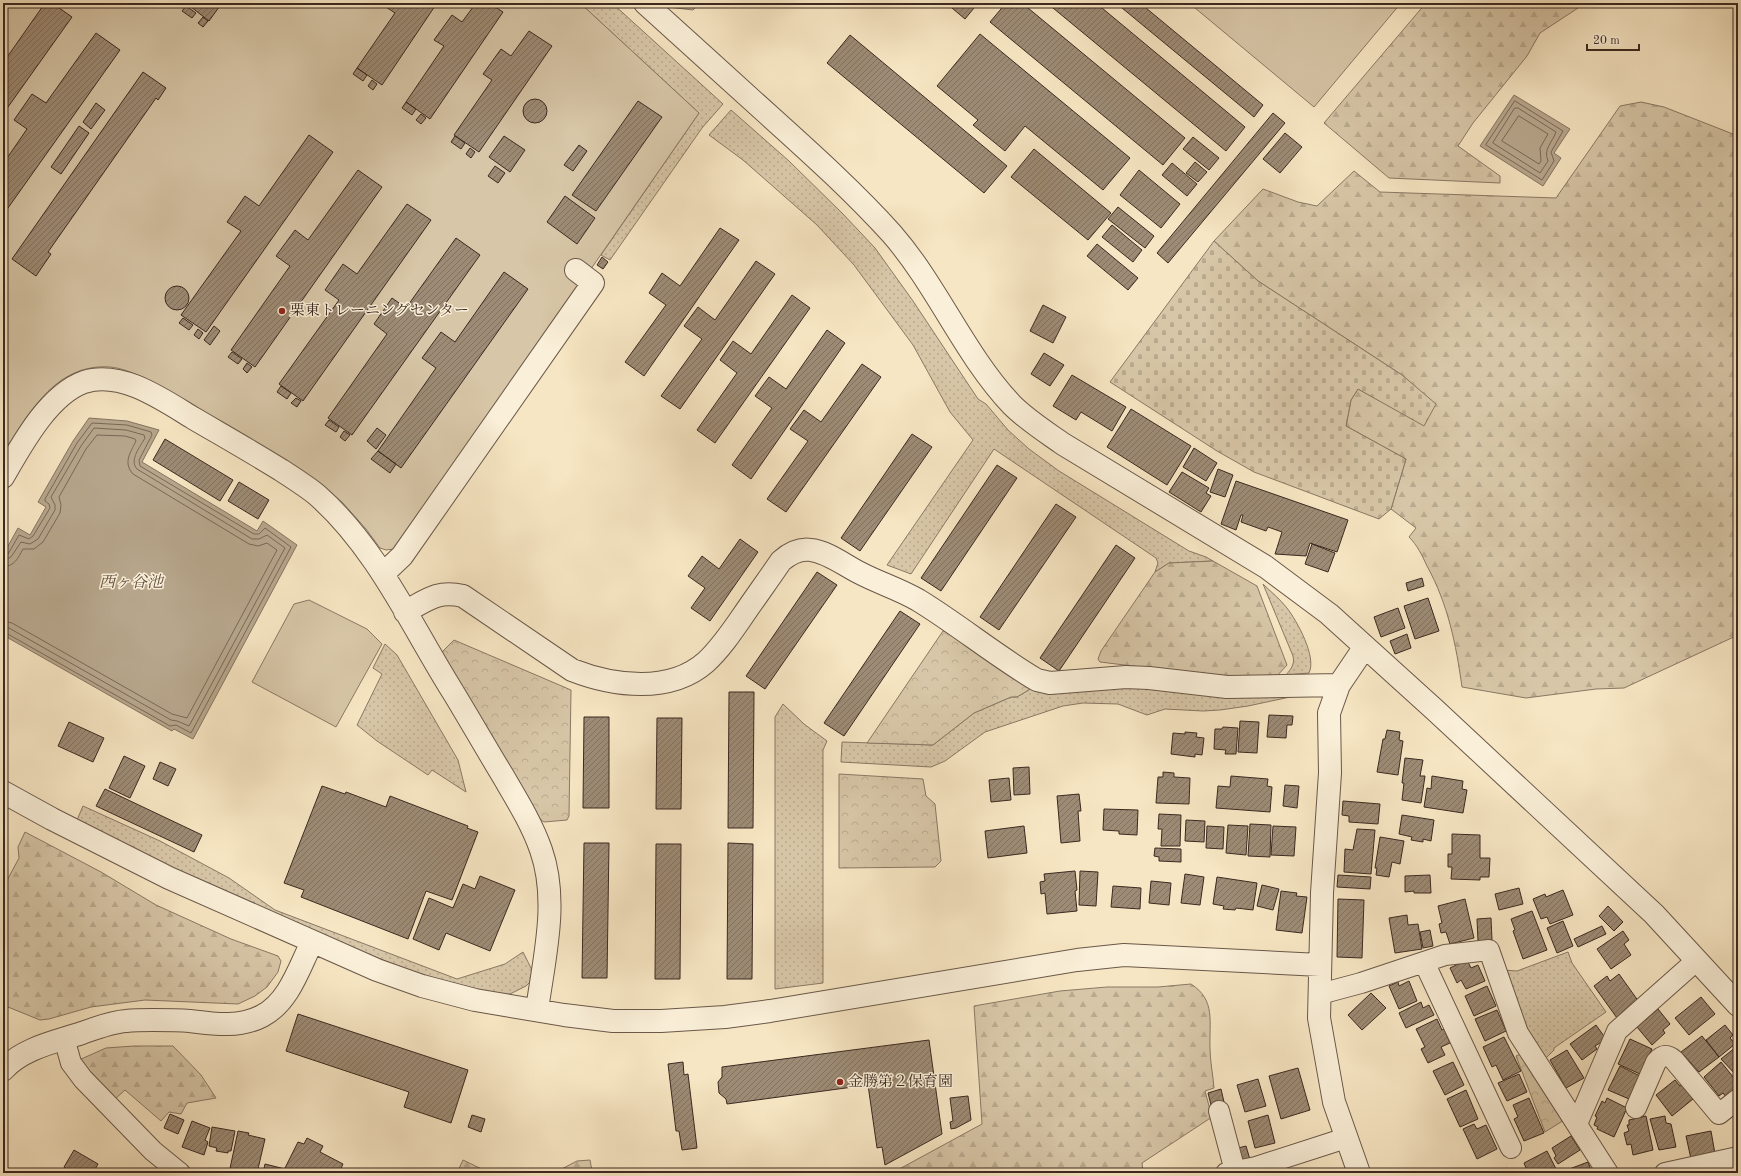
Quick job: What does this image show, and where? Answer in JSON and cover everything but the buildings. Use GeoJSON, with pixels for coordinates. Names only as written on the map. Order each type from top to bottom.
{"type":"FeatureCollection","features":[{"type":"Feature","properties":{"kind":"street"},"geometry":{"type":"LineString","coordinates":[[645,3],[818,159],[852,192],[892,235],[925,278],[989,378],[1013,406],[1038,427],[1063,444],[1266,567],[1328,614],[1364,648],[1435,710],[1654,914],[1738,1005]]}},
{"type":"Feature","properties":{"kind":"street"},"geometry":{"type":"LineString","coordinates":[[383,574],[402,556],[593,283],[576,270]]}},
{"type":"Feature","properties":{"kind":"street"},"geometry":{"type":"LineString","coordinates":[[3,477],[20,448],[46,411],[69,390],[85,382],[98,379],[124,383],[169,403],[249,450],[311,490],[335,512],[351,530],[383,574],[520,805],[542,852],[550,904],[548,934],[537,1010]]}},
{"type":"Feature","properties":{"kind":"street"},"geometry":{"type":"LineString","coordinates":[[405,612],[436,595],[451,593],[463,596],[572,670],[591,678],[613,682],[640,684],[668,681],[688,674],[705,662],[722,645],[781,562],[789,555],[799,550],[810,549],[821,552],[861,574],[888,585],[917,600],[1037,680],[1050,683],[1126,677],[1149,678],[1227,687],[1340,685]]}},
{"type":"Feature","properties":{"kind":"street"},"geometry":{"type":"LineString","coordinates":[[1358,1173],[1334,1102],[1319,1018],[1322,886],[1330,773],[1329,713],[1340,685],[1364,648]]}},
{"type":"Feature","properties":{"kind":"street"},"geometry":{"type":"LineString","coordinates":[[3,792],[52,819],[169,878],[377,970],[422,986],[475,1000],[564,1015],[613,1020],[661,1021],[725,1017],[859,997],[1070,961],[1124,955],[1320,965]]}},
{"type":"Feature","properties":{"kind":"street"},"geometry":{"type":"LineString","coordinates":[[3,1070],[10,1062],[35,1048],[64,1038],[125,1021],[152,1020],[239,1024],[262,1016],[277,1004],[290,987],[312,942]]}},
{"type":"Feature","properties":{"kind":"street"},"geometry":{"type":"LineString","coordinates":[[1320,994],[1361,983],[1445,955],[1489,950],[1518,1033],[1608,1173]]}},
{"type":"Feature","properties":{"kind":"street"},"geometry":{"type":"LineString","coordinates":[[1577,1124],[1617,1031],[1697,960]]}},
{"type":"Feature","properties":{"kind":"street"},"geometry":{"type":"LineString","coordinates":[[1424,962],[1511,1148]]}},
{"type":"Feature","properties":{"kind":"street"},"geometry":{"type":"LineString","coordinates":[[64,1038],[71,1063],[83,1079],[153,1151],[180,1173]]}},
{"type":"Feature","properties":{"kind":"street"},"geometry":{"type":"LineString","coordinates":[[1636,1108],[1656,1062],[1660,1057],[1664,1056],[1670,1056],[1674,1060],[1719,1114],[1738,1099]]}},
{"type":"Feature","properties":{"kind":"street"},"geometry":{"type":"LineString","coordinates":[[1219,1111],[1231,1172],[1256,1167],[1346,1138]]}},
{"type":"Feature","properties":{"kind":"street"},"geometry":{"type":"LineString","coordinates":[[1664,1173],[1716,1168],[1738,1157]]}},
{"type":"Feature","properties":{"kind":"green space","name":"栗東トレーニングセンター"},"geometry":{"type":"Polygon","coordinates":[[[3,3],[580,3],[699,113],[399,546],[394,549],[386,550],[380,548],[366,529],[342,502],[321,484],[290,463],[143,377],[119,368],[91,368],[73,373],[58,383],[33,409],[22,424],[3,456],[3,3]]]}},
{"type":"Feature","properties":{"kind":"green space"},"geometry":{"type":"Polygon","coordinates":[[[580,3],[612,3],[723,104],[702,128],[610,260],[601,255],[699,113],[580,3]]]}},
{"type":"Feature","properties":{"kind":"green space"},"geometry":{"type":"Polygon","coordinates":[[[663,3],[700,3],[693,10],[668,7],[663,3]]]}},
{"type":"Feature","properties":{"kind":"green space"},"geometry":{"type":"Polygon","coordinates":[[[1189,3],[1401,3],[1314,107],[1189,3]]]}},
{"type":"Feature","properties":{"kind":"green space"},"geometry":{"type":"Polygon","coordinates":[[[1426,3],[1578,3],[1578,8],[1540,33],[1527,56],[1473,123],[1458,146],[1500,176],[1500,183],[1389,178],[1324,123],[1426,3]]]}},
{"type":"Feature","properties":{"kind":"green space"},"geometry":{"type":"Polygon","coordinates":[[[1641,102],[1664,107],[1738,136],[1738,635],[1624,688],[1596,689],[1526,698],[1462,687],[1454,640],[1446,610],[1423,558],[1409,537],[1416,528],[1391,509],[1406,459],[1346,426],[1351,400],[1358,389],[1424,425],[1435,404],[1402,375],[1258,281],[1214,241],[1263,189],[1298,202],[1317,206],[1354,171],[1380,192],[1556,198],[1620,106],[1641,102]]]}},
{"type":"Feature","properties":{"kind":"green space"},"geometry":{"type":"Polygon","coordinates":[[[731,110],[789,161],[875,248],[913,301],[978,399],[986,404],[1008,430],[1029,449],[1059,471],[1189,551],[1213,561],[1169,563],[1155,572],[1158,563],[1156,558],[994,449],[911,574],[887,565],[973,440],[950,412],[913,345],[854,265],[817,225],[743,160],[709,135],[731,110]]]}},
{"type":"Feature","properties":{"kind":"green space"},"geometry":{"type":"Polygon","coordinates":[[[1214,241],[1258,281],[1402,375],[1436,404],[1424,426],[1358,389],[1351,400],[1346,426],[1406,459],[1391,509],[1379,519],[1254,472],[1217,451],[1110,382],[1214,241]]]}},
{"type":"Feature","properties":{"kind":"green space"},"geometry":{"type":"Polygon","coordinates":[[[1213,561],[1257,586],[1287,665],[1276,677],[1231,678],[1100,662],[1098,659],[1101,651],[1155,572],[1169,563],[1213,561]]]}},
{"type":"Feature","properties":{"kind":"green space"},"geometry":{"type":"Polygon","coordinates":[[[1263,584],[1287,608],[1296,621],[1308,649],[1311,666],[1309,673],[1286,675],[1293,664],[1293,656],[1263,584]]]}},
{"type":"Feature","properties":{"kind":"green space"},"geometry":{"type":"Polygon","coordinates":[[[309,600],[367,629],[382,644],[336,727],[252,682],[294,604],[309,600]]]}},
{"type":"Feature","properties":{"kind":"green space"},"geometry":{"type":"Polygon","coordinates":[[[943,631],[946,631],[1032,688],[1017,697],[1011,697],[974,713],[933,745],[867,743],[943,631]]]}},
{"type":"Feature","properties":{"kind":"green space"},"geometry":{"type":"Polygon","coordinates":[[[454,640],[571,690],[569,816],[567,820],[544,822],[540,819],[491,734],[441,653],[454,640]]]}},
{"type":"Feature","properties":{"kind":"green space"},"geometry":{"type":"Polygon","coordinates":[[[385,644],[397,655],[458,760],[466,792],[432,770],[428,775],[377,741],[357,725],[382,674],[373,668],[385,644]]]}},
{"type":"Feature","properties":{"kind":"green space"},"geometry":{"type":"Polygon","coordinates":[[[1145,686],[1304,694],[1248,706],[1220,710],[1203,711],[1165,709],[1147,715],[1118,704],[1083,703],[1063,706],[985,732],[945,761],[931,767],[841,762],[842,742],[933,745],[974,713],[1011,697],[1017,697],[1032,688],[1145,686]]]}},
{"type":"Feature","properties":{"kind":"green space"},"geometry":{"type":"Polygon","coordinates":[[[783,704],[804,724],[827,741],[823,750],[823,983],[775,989],[775,717],[783,704]]]}},
{"type":"Feature","properties":{"kind":"green space"},"geometry":{"type":"Polygon","coordinates":[[[839,774],[923,779],[926,796],[935,804],[941,861],[935,867],[839,868],[839,774]]]}},
{"type":"Feature","properties":{"kind":"green space"},"geometry":{"type":"Polygon","coordinates":[[[83,806],[160,841],[229,878],[275,910],[457,979],[505,964],[523,952],[533,972],[530,982],[526,986],[510,994],[502,995],[448,982],[409,970],[344,945],[147,857],[77,820],[83,806]]]}},
{"type":"Feature","properties":{"kind":"green space"},"geometry":{"type":"Polygon","coordinates":[[[25,832],[101,872],[156,905],[231,939],[278,956],[281,961],[278,972],[267,987],[255,996],[238,1004],[145,1000],[91,1007],[49,1019],[40,1020],[3,1005],[3,888],[19,858],[18,847],[25,832]]]}},
{"type":"Feature","properties":{"kind":"green space"},"geometry":{"type":"Polygon","coordinates":[[[1568,952],[1572,963],[1606,1012],[1554,1048],[1554,1050],[1545,1059],[1529,1038],[1503,970],[1517,971],[1568,952]]]}},
{"type":"Feature","properties":{"kind":"green space"},"geometry":{"type":"Polygon","coordinates":[[[1191,984],[1199,990],[1204,997],[1210,1012],[1210,1053],[1214,1088],[1205,1091],[1212,1117],[1142,1163],[1143,1173],[892,1173],[982,1124],[974,1006],[1060,991],[1107,987],[1158,987],[1191,984]]]}},
{"type":"Feature","properties":{"kind":"green space"},"geometry":{"type":"Polygon","coordinates":[[[173,1046],[201,1075],[216,1098],[187,1103],[181,1114],[169,1112],[161,1121],[125,1090],[114,1100],[79,1060],[106,1048],[173,1046]]]}},
{"type":"Feature","properties":{"kind":"green space"},"geometry":{"type":"Polygon","coordinates":[[[1521,1054],[1564,1120],[1545,1132],[1516,1056],[1521,1054]]]}},
{"type":"Feature","properties":{"kind":"green space"},"geometry":{"type":"Polygon","coordinates":[[[463,1160],[490,1173],[457,1173],[463,1160]]]}},
{"type":"Feature","properties":{"kind":"green space"},"geometry":{"type":"Polygon","coordinates":[[[590,1160],[592,1171],[595,1173],[554,1173],[577,1161],[590,1160]]]}},
{"type":"Feature","properties":{"kind":"water"},"geometry":{"type":"Polygon","coordinates":[[[1514,95],[1570,129],[1554,153],[1561,158],[1543,186],[1480,146],[1514,95]]]}},
{"type":"Feature","properties":{"kind":"water","name":"西ヶ谷池"},"geometry":{"type":"Polygon","coordinates":[[[89,418],[127,421],[159,430],[142,462],[257,531],[263,521],[297,545],[193,739],[174,729],[172,731],[3,635],[3,555],[18,528],[30,535],[46,507],[38,502],[73,441],[89,418]]]}},
{"type":"Feature","properties":{"kind":"place","name":"栗東トレーニングセンター"},"geometry":{"type":"Point","coordinates":[282,311]}},
{"type":"Feature","properties":{"kind":"place","name":"金勝第２保育園"},"geometry":{"type":"Point","coordinates":[840,1082]}}]}
